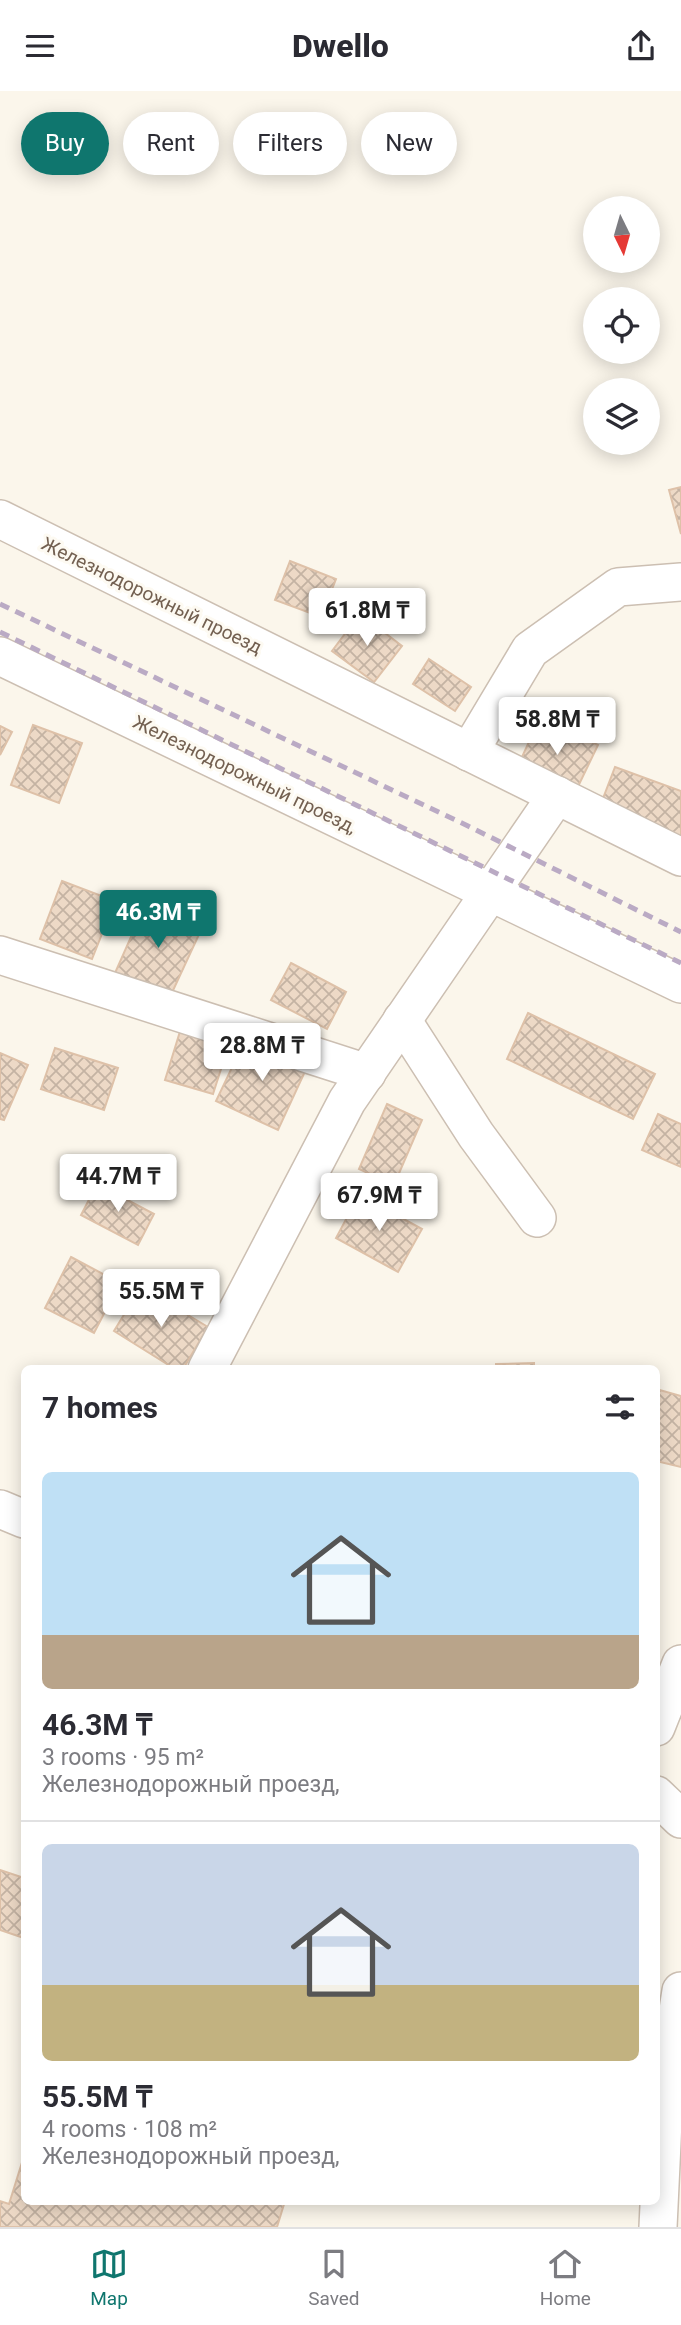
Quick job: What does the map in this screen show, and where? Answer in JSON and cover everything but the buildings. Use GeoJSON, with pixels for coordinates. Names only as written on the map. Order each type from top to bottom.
{"type":"FeatureCollection","features":[{"type":"Feature","properties":{"kind":"street","name":"Железнодорожный проезд"},"geometry":{"type":"LineString","coordinates":[[0,519],[681,857]]}},
{"type":"Feature","properties":{"kind":"street"},"geometry":{"type":"LineString","coordinates":[[468,752],[530,650],[618,587],[681,582]]}},
{"type":"Feature","properties":{"kind":"street","name":"Железнодорожный проезд,"},"geometry":{"type":"LineString","coordinates":[[0,656],[681,984]]}},
{"type":"Feature","properties":{"kind":"street"},"geometry":{"type":"LineString","coordinates":[[209,1365],[347,1101],[557,795]]}},
{"type":"Feature","properties":{"kind":"street"},"geometry":{"type":"LineString","coordinates":[[0,955],[367,1073]]}},
{"type":"Feature","properties":{"kind":"street"},"geometry":{"type":"LineString","coordinates":[[402,1020],[475,1135],[537,1218]]}},
{"type":"Feature","properties":{"kind":"street"},"geometry":{"type":"LineString","coordinates":[[0,1509],[21,1518]]}},
{"type":"Feature","properties":{"kind":"street"},"geometry":{"type":"LineString","coordinates":[[660,1717],[681,1664]]}},
{"type":"Feature","properties":{"kind":"street"},"geometry":{"type":"LineString","coordinates":[[660,1799],[681,1819]]}},
{"type":"Feature","properties":{"kind":"street"},"geometry":{"type":"LineString","coordinates":[[660,2185],[664,2100],[681,1991]]}},
{"type":"Feature","properties":{"kind":"street"},"geometry":{"type":"LineString","coordinates":[[658,2227],[659,2205]]}},
{"type":"Feature","properties":{"kind":"railway"},"geometry":{"type":"LineString","coordinates":[[0,604],[468,826],[681,932]]}},
{"type":"Feature","properties":{"kind":"railway"},"geometry":{"type":"LineString","coordinates":[[0,632],[681,963]]}}]}
